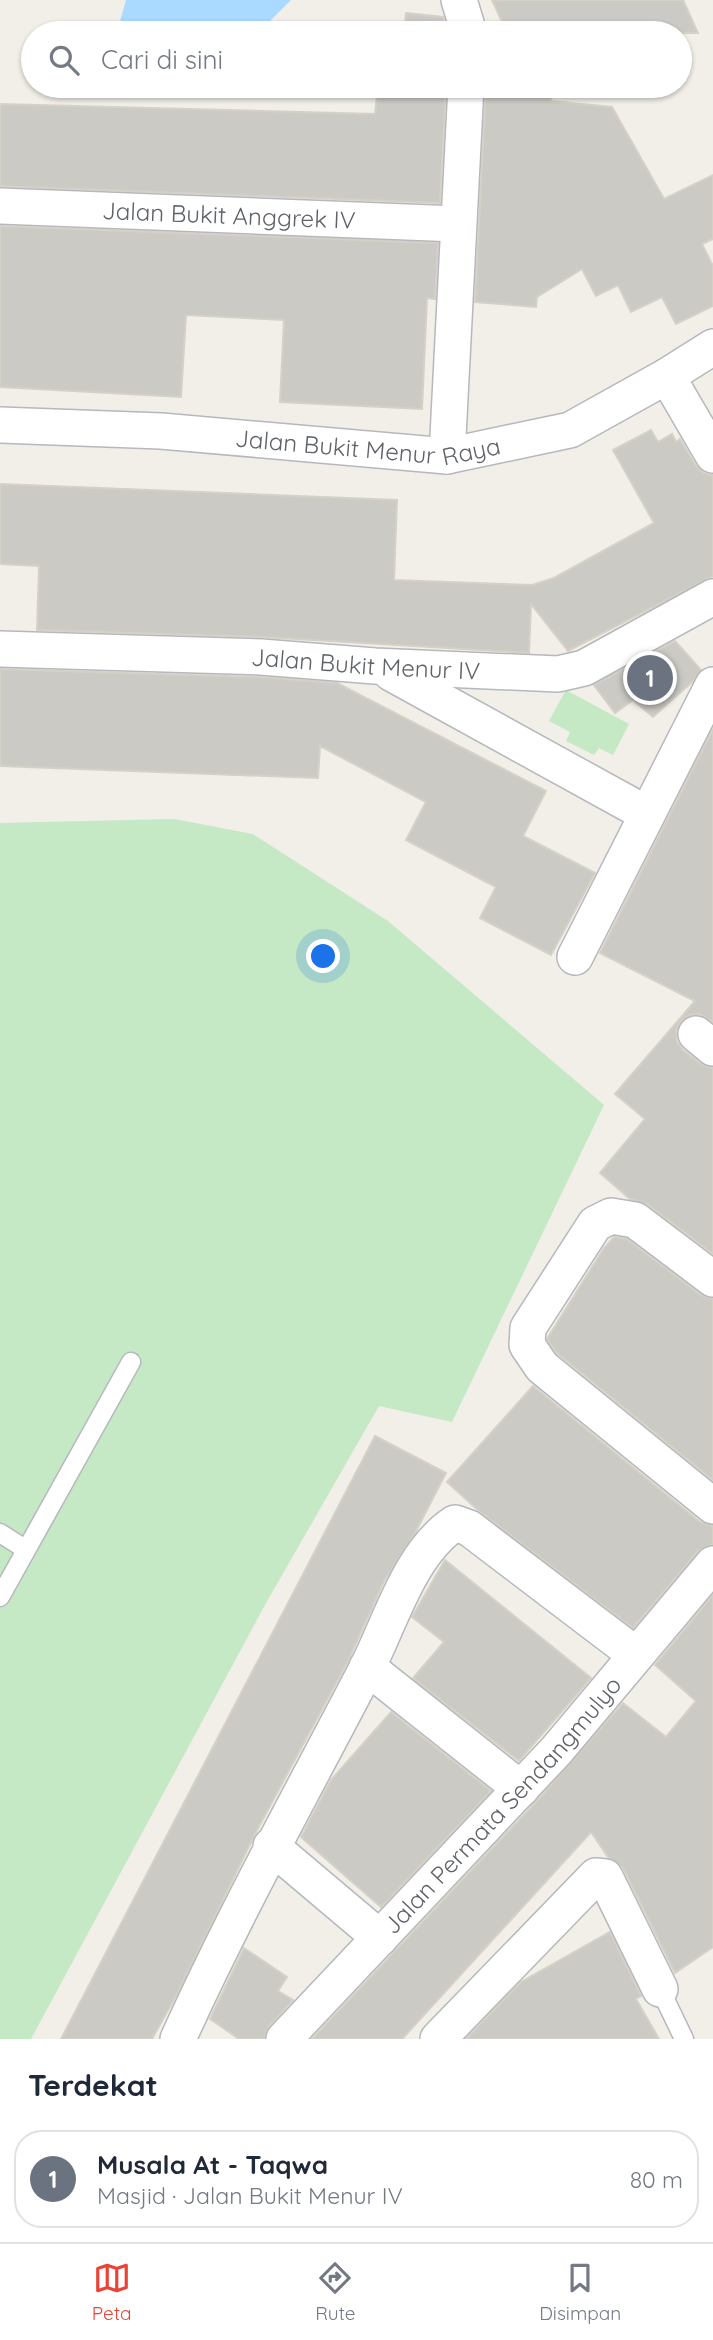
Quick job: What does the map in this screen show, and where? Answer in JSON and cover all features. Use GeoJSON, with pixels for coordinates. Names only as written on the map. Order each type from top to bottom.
{"type":"FeatureCollection","features":[{"type":"Feature","properties":{"kind":"street"},"geometry":{"type":"LineString","coordinates":[[459,0],[465,21]]}},
{"type":"Feature","properties":{"kind":"street"},"geometry":{"type":"LineString","coordinates":[[447,456],[465,98]]}},
{"type":"Feature","properties":{"kind":"street","name":"Jalan Bukit Anggrek IV"},"geometry":{"type":"LineString","coordinates":[[0,206],[458,224]]}},
{"type":"Feature","properties":{"kind":"street","name":"Jalan Bukit Menur Raya"},"geometry":{"type":"LineString","coordinates":[[0,425],[162,431],[447,456],[570,430],[713,347]]}},
{"type":"Feature","properties":{"kind":"street"},"geometry":{"type":"LineString","coordinates":[[667,376],[713,455]]}},
{"type":"Feature","properties":{"kind":"street","name":"Jalan Bukit Menur IV"},"geometry":{"type":"LineString","coordinates":[[0,649],[261,657],[375,666],[558,674],[584,668],[713,597]]}},
{"type":"Feature","properties":{"kind":"street"},"geometry":{"type":"LineString","coordinates":[[375,666],[414,684],[647,814]]}},
{"type":"Feature","properties":{"kind":"street"},"geometry":{"type":"LineString","coordinates":[[575,957],[713,685]]}},
{"type":"Feature","properties":{"kind":"street"},"geometry":{"type":"LineString","coordinates":[[713,1279],[635,1220],[611,1216],[595,1224],[528,1328],[527,1336],[527,1345],[542,1367],[713,1506]]}},
{"type":"Feature","properties":{"kind":"street"},"geometry":{"type":"LineString","coordinates":[[178,2039],[271,1846],[367,1667],[401,1592],[432,1545],[455,1523],[481,1536],[636,1655]]}},
{"type":"Feature","properties":{"kind":"street","name":"Jalan Permata Sendangmulyo"},"geometry":{"type":"LineString","coordinates":[[284,2039],[521,1789],[713,1564]]}},
{"type":"Feature","properties":{"kind":"street"},"geometry":{"type":"LineString","coordinates":[[367,1667],[521,1789]]}},
{"type":"Feature","properties":{"kind":"street"},"geometry":{"type":"LineString","coordinates":[[271,1846],[380,1938]]}},
{"type":"Feature","properties":{"kind":"street"},"geometry":{"type":"LineString","coordinates":[[438,2039],[596,1875],[605,1878],[660,1989]]}},
{"type":"Feature","properties":{"kind":"lane"},"geometry":{"type":"LineString","coordinates":[[0,1597],[131,1362]]}},
{"type":"Feature","properties":{"kind":"lane"},"geometry":{"type":"LineString","coordinates":[[0,1532],[25,1549]]}},
{"type":"Feature","properties":{"kind":"lane"},"geometry":{"type":"LineString","coordinates":[[660,1989],[684,2039]]}},
{"type":"Feature","properties":{"kind":"green space"},"geometry":{"type":"Polygon","coordinates":[[[566,690],[629,724],[613,755],[599,748],[594,755],[566,741],[570,732],[549,721],[566,690]]]}},
{"type":"Feature","properties":{"kind":"green space"},"geometry":{"type":"Polygon","coordinates":[[[174,819],[253,834],[388,921],[604,1105],[452,1422],[379,1406],[266,1603],[31,2039],[0,2039],[0,823],[174,819]]]}},
{"type":"Feature","properties":{"kind":"water"},"geometry":{"type":"Polygon","coordinates":[[[126,0],[291,0],[270,21],[120,21],[126,0]]]}},
{"type":"Feature","properties":{"kind":"building"},"geometry":{"type":"Polygon","coordinates":[[[492,0],[683,0],[698,33],[692,33],[692,21],[502,21],[492,0]]]}},
{"type":"Feature","properties":{"kind":"building"},"geometry":{"type":"Polygon","coordinates":[[[406,13],[443,17],[444,21],[405,21],[406,13]]]}},
{"type":"Feature","properties":{"kind":"building"},"geometry":{"type":"Polygon","coordinates":[[[377,98],[445,98],[440,203],[0,186],[0,104],[375,114],[377,98]]]}},
{"type":"Feature","properties":{"kind":"building"},"geometry":{"type":"Polygon","coordinates":[[[485,98],[551,98],[551,101],[612,107],[664,199],[713,175],[713,239],[702,244],[713,266],[713,306],[676,324],[662,297],[631,312],[618,285],[596,296],[582,269],[537,297],[536,307],[475,302],[485,98]]]}},
{"type":"Feature","properties":{"kind":"building"},"geometry":{"type":"Polygon","coordinates":[[[0,226],[438,243],[435,299],[427,298],[422,409],[280,402],[284,320],[186,315],[181,397],[0,387],[0,226]]]}},
{"type":"Feature","properties":{"kind":"building"},"geometry":{"type":"Polygon","coordinates":[[[651,430],[658,442],[672,434],[676,442],[680,439],[696,466],[704,473],[713,475],[713,576],[568,651],[531,604],[529,653],[262,637],[37,630],[39,566],[0,564],[0,484],[397,500],[394,580],[532,585],[554,578],[654,523],[613,450],[651,430]]]}},
{"type":"Feature","properties":{"kind":"building"},"geometry":{"type":"Polygon","coordinates":[[[675,641],[701,670],[692,682],[653,717],[633,700],[615,713],[594,685],[675,641]]]}},
{"type":"Feature","properties":{"kind":"building"},"geometry":{"type":"Polygon","coordinates":[[[0,669],[260,677],[337,683],[546,791],[523,836],[595,873],[551,955],[480,918],[496,887],[406,840],[426,802],[320,746],[318,778],[0,766],[0,669]]]}},
{"type":"Feature","properties":{"kind":"building"},"geometry":{"type":"Polygon","coordinates":[[[713,729],[713,1022],[700,1014],[690,1015],[681,1021],[676,1031],[677,1042],[683,1050],[701,1064],[713,1068],[713,1254],[647,1204],[630,1199],[600,1173],[645,1119],[615,1094],[695,1001],[600,953],[713,729]]]}},
{"type":"Feature","properties":{"kind":"building"},"geometry":{"type":"Polygon","coordinates":[[[614,1237],[627,1239],[701,1295],[713,1299],[713,1480],[557,1353],[547,1339],[604,1248],[614,1237]]]}},
{"type":"Feature","properties":{"kind":"building"},"geometry":{"type":"Polygon","coordinates":[[[533,1386],[700,1522],[713,1526],[713,1544],[698,1551],[633,1628],[479,1511],[447,1482],[533,1386]]]}},
{"type":"Feature","properties":{"kind":"building"},"geometry":{"type":"Polygon","coordinates":[[[375,1436],[446,1473],[415,1533],[384,1581],[348,1661],[255,1834],[176,1996],[152,2039],[61,2039],[375,1436]]]}},
{"type":"Feature","properties":{"kind":"building"},"geometry":{"type":"Polygon","coordinates":[[[445,1560],[591,1678],[519,1761],[413,1678],[444,1642],[412,1617],[445,1560]]]}},
{"type":"Feature","properties":{"kind":"building"},"geometry":{"type":"Polygon","coordinates":[[[713,1595],[713,1947],[675,1973],[623,1868],[608,1857],[591,1832],[402,2039],[312,2039],[536,1802],[623,1703],[666,1737],[696,1701],[655,1665],[713,1595]]]}},
{"type":"Feature","properties":{"kind":"building"},"geometry":{"type":"Polygon","coordinates":[[[391,1712],[491,1791],[381,1907],[301,1837],[331,1780],[391,1712]]]}},
{"type":"Feature","properties":{"kind":"building"},"geometry":{"type":"Polygon","coordinates":[[[610,1932],[641,1996],[636,1999],[659,2039],[466,2039],[521,1982],[610,1932]]]}},
{"type":"Feature","properties":{"kind":"building"},"geometry":{"type":"Polygon","coordinates":[[[244,1948],[287,1977],[278,1991],[293,2000],[269,2026],[264,2039],[239,2039],[210,2019],[244,1948]]]}},
{"type":"Feature","properties":{"kind":"place","name":"Musala At - Taqwa"},"geometry":{"type":"Point","coordinates":[650,678]}}]}
